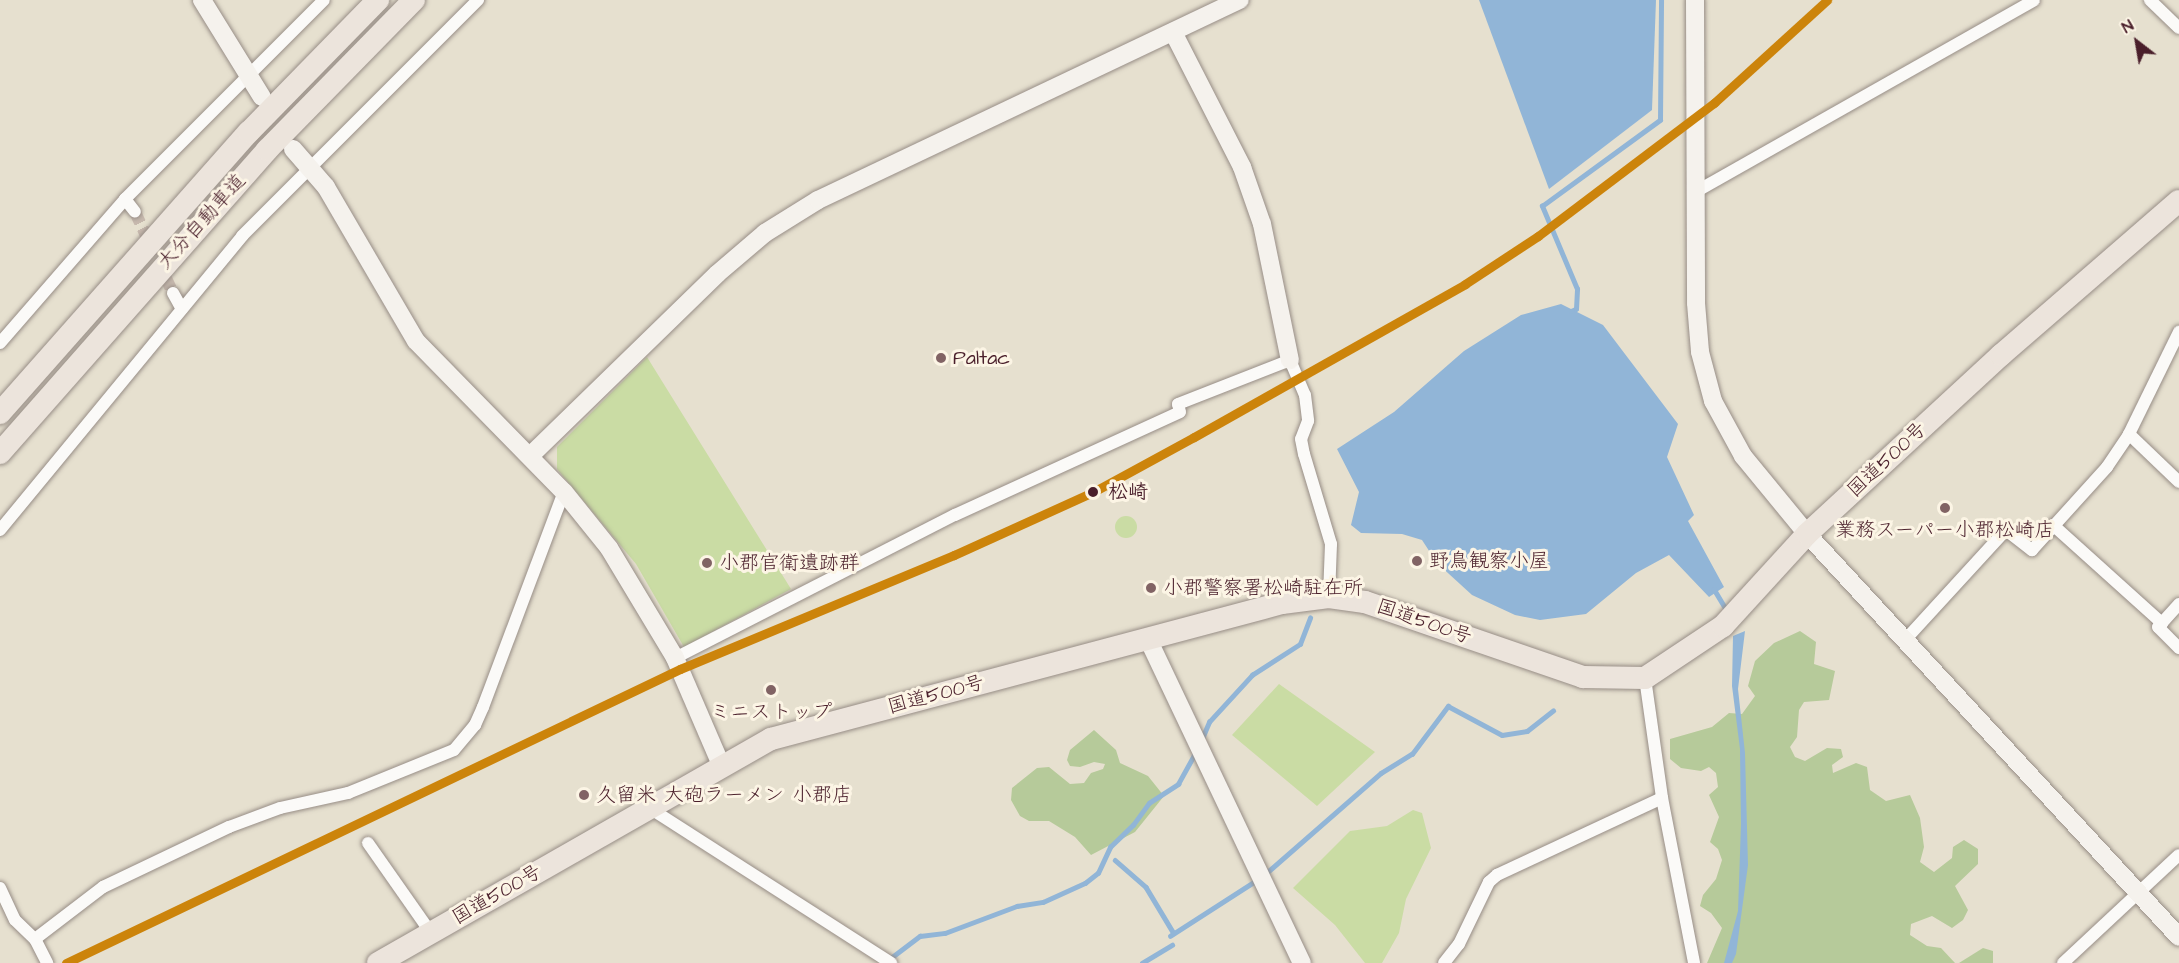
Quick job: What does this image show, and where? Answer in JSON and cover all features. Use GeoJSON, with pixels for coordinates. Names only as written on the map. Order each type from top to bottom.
{"type":"FeatureCollection","features":[{"type":"Feature","properties":{"kind":"highway","name":"大分自動車道"},"geometry":{"type":"LineString","coordinates":[[0,413],[249,132],[378,0]]}},
{"type":"Feature","properties":{"kind":"highway","name":"大分自動車道"},"geometry":{"type":"LineString","coordinates":[[0,453],[267,150],[414,0]]}},
{"type":"Feature","properties":{"kind":"highway","name":"国道500号"},"geometry":{"type":"LineString","coordinates":[[378,963],[749,748],[792,732],[1282,603],[1329,597],[1365,602],[1583,676],[1645,678],[1724,626],[1807,534],[2001,355],[2179,201]]}},
{"type":"Feature","properties":{"kind":"street"},"geometry":{"type":"LineString","coordinates":[[202,0],[262,97]]}},
{"type":"Feature","properties":{"kind":"street"},"geometry":{"type":"LineString","coordinates":[[0,343],[125,199],[324,0]]}},
{"type":"Feature","properties":{"kind":"street"},"geometry":{"type":"LineString","coordinates":[[1,526],[242,236],[310,165],[478,0]]}},
{"type":"Feature","properties":{"kind":"street"},"geometry":{"type":"LineString","coordinates":[[530,456],[717,274],[765,233],[818,200],[1240,0]]}},
{"type":"Feature","properties":{"kind":"street"},"geometry":{"type":"LineString","coordinates":[[1695,0],[1696,303],[1700,352],[1713,400],[1743,456],[1807,534],[2179,938]]}},
{"type":"Feature","properties":{"kind":"street"},"geometry":{"type":"LineString","coordinates":[[1697,191],[2034,0]]}},
{"type":"Feature","properties":{"kind":"street"},"geometry":{"type":"LineString","coordinates":[[2150,0],[2179,28]]}},
{"type":"Feature","properties":{"kind":"street"},"geometry":{"type":"LineString","coordinates":[[1173,33],[1245,176],[1262,224],[1290,360],[1305,395],[1308,421],[1301,439],[1331,544],[1329,597]]}},
{"type":"Feature","properties":{"kind":"street"},"geometry":{"type":"LineString","coordinates":[[292,149],[310,165],[416,341],[466,395],[564,492],[609,548],[675,658],[721,765]]}},
{"type":"Feature","properties":{"kind":"street"},"geometry":{"type":"LineString","coordinates":[[125,199],[135,212]]}},
{"type":"Feature","properties":{"kind":"street"},"geometry":{"type":"LineString","coordinates":[[173,292],[182,309]]}},
{"type":"Feature","properties":{"kind":"street"},"geometry":{"type":"LineString","coordinates":[[1906,639],[2006,530],[2032,550],[2107,467],[2129,434],[2179,332]]}},
{"type":"Feature","properties":{"kind":"street"},"geometry":{"type":"LineString","coordinates":[[675,658],[955,515],[1180,412],[1178,404],[1290,360]]}},
{"type":"Feature","properties":{"kind":"street"},"geometry":{"type":"LineString","coordinates":[[2129,434],[2179,483]]}},
{"type":"Feature","properties":{"kind":"street"},"geometry":{"type":"LineString","coordinates":[[35,939],[103,887],[229,827],[280,807],[348,793],[454,750],[475,725],[483,707],[564,492]]}},
{"type":"Feature","properties":{"kind":"street"},"geometry":{"type":"LineString","coordinates":[[2054,525],[2162,623]]}},
{"type":"Feature","properties":{"kind":"street"},"geometry":{"type":"LineString","coordinates":[[2179,604],[2158,627],[2179,648]]}},
{"type":"Feature","properties":{"kind":"street"},"geometry":{"type":"LineString","coordinates":[[1148,639],[1302,963]]}},
{"type":"Feature","properties":{"kind":"street"},"geometry":{"type":"LineString","coordinates":[[1645,678],[1662,798],[1694,963]]}},
{"type":"Feature","properties":{"kind":"street"},"geometry":{"type":"LineString","coordinates":[[1444,963],[1459,944],[1490,882],[1497,875],[1662,798]]}},
{"type":"Feature","properties":{"kind":"street"},"geometry":{"type":"LineString","coordinates":[[648,807],[891,963]]}},
{"type":"Feature","properties":{"kind":"street"},"geometry":{"type":"LineString","coordinates":[[368,843],[431,933]]}},
{"type":"Feature","properties":{"kind":"street"},"geometry":{"type":"LineString","coordinates":[[2063,963],[2179,855]]}},
{"type":"Feature","properties":{"kind":"street"},"geometry":{"type":"LineString","coordinates":[[0,888],[15,920],[35,939],[47,963]]}},
{"type":"Feature","properties":{"kind":"green space"},"geometry":{"type":"Polygon","coordinates":[[[647,357],[791,589],[684,647],[636,564],[557,469],[557,447],[647,357]]]}},
{"type":"Feature","properties":{"kind":"green space"},"geometry":{"type":"Polygon","coordinates":[[[1126,516],[1134,519],[1137,527],[1134,535],[1126,538],[1118,535],[1115,527],[1118,519],[1126,516]]]}},
{"type":"Feature","properties":{"kind":"green space"},"geometry":{"type":"Polygon","coordinates":[[[1800,631],[1816,642],[1814,664],[1835,671],[1829,700],[1804,702],[1799,710],[1797,737],[1790,747],[1795,757],[1805,761],[1827,748],[1841,749],[1843,757],[1832,765],[1833,773],[1856,763],[1867,767],[1870,790],[1886,801],[1910,795],[1920,818],[1924,847],[1920,862],[1934,872],[1952,858],[1953,847],[1964,840],[1978,849],[1978,864],[1955,886],[1968,910],[1963,920],[1952,928],[1932,916],[1911,924],[1910,935],[1927,946],[1941,948],[1955,963],[1707,963],[1722,928],[1711,913],[1700,906],[1703,895],[1716,879],[1722,860],[1718,849],[1710,842],[1719,817],[1709,795],[1718,787],[1716,773],[1709,767],[1701,771],[1681,768],[1670,759],[1670,739],[1712,727],[1729,713],[1742,714],[1755,696],[1748,686],[1755,661],[1774,643],[1800,631]]]}},
{"type":"Feature","properties":{"kind":"green space"},"geometry":{"type":"Polygon","coordinates":[[[1279,684],[1375,752],[1317,806],[1232,735],[1279,684]]]}},
{"type":"Feature","properties":{"kind":"green space"},"geometry":{"type":"Polygon","coordinates":[[[1094,730],[1116,750],[1120,763],[1148,776],[1164,796],[1135,832],[1091,855],[1075,837],[1049,821],[1029,821],[1020,816],[1011,800],[1012,788],[1037,768],[1049,767],[1070,784],[1084,783],[1091,773],[1103,769],[1105,764],[1094,762],[1080,767],[1070,766],[1067,760],[1070,750],[1094,730]]]}},
{"type":"Feature","properties":{"kind":"green space"},"geometry":{"type":"Polygon","coordinates":[[[1413,810],[1422,813],[1431,848],[1406,899],[1399,933],[1382,963],[1365,963],[1335,925],[1293,888],[1350,831],[1387,826],[1413,810]]]}},
{"type":"Feature","properties":{"kind":"green space"},"geometry":{"type":"Polygon","coordinates":[[[1983,948],[1993,951],[1993,963],[1959,963],[1983,948]]]}},
{"type":"Feature","properties":{"kind":"water"},"geometry":{"type":"Polygon","coordinates":[[[1479,0],[1656,0],[1652,110],[1549,189],[1479,0]]]}},
{"type":"Feature","properties":{"kind":"water"},"geometry":{"type":"Polygon","coordinates":[[[1561,304],[1603,325],[1678,424],[1667,457],[1694,515],[1688,521],[1724,587],[1709,597],[1669,555],[1636,573],[1586,614],[1540,620],[1515,615],[1472,595],[1437,563],[1422,540],[1402,534],[1361,533],[1351,525],[1359,492],[1337,449],[1394,412],[1464,351],[1521,315],[1561,304]]]}},
{"type":"Feature","properties":{"kind":"water"},"geometry":{"type":"Polygon","coordinates":[[[1745,631],[1738,689],[1745,753],[1748,865],[1736,954],[1732,963],[1724,963],[1738,911],[1741,824],[1740,749],[1732,686],[1733,636],[1745,631]]]}},
{"type":"Feature","properties":{"kind":"waterway"},"geometry":{"type":"LineString","coordinates":[[1571,311],[1576,309],[1577,289],[1542,206],[1660,120],[1661,0]]}},
{"type":"Feature","properties":{"kind":"waterway"},"geometry":{"type":"LineString","coordinates":[[1714,589],[1728,612]]}},
{"type":"Feature","properties":{"kind":"waterway"},"geometry":{"type":"LineString","coordinates":[[1201,741],[1209,722],[1252,675],[1300,644],[1310,618]]}},
{"type":"Feature","properties":{"kind":"waterway"},"geometry":{"type":"LineString","coordinates":[[1264,875],[1381,773],[1412,754],[1448,706],[1502,735],[1527,731],[1553,711]]}},
{"type":"Feature","properties":{"kind":"waterway"},"geometry":{"type":"LineString","coordinates":[[892,957],[920,936],[945,933],[1017,906],[1043,902],[1085,883],[1098,873],[1110,847],[1133,825],[1149,803],[1178,784],[1196,751]]}},
{"type":"Feature","properties":{"kind":"waterway"},"geometry":{"type":"LineString","coordinates":[[1115,860],[1146,887],[1173,932]]}},
{"type":"Feature","properties":{"kind":"waterway"},"geometry":{"type":"LineString","coordinates":[[1170,936],[1257,880]]}},
{"type":"Feature","properties":{"kind":"waterway"},"geometry":{"type":"LineString","coordinates":[[1142,963],[1172,945]]}},
{"type":"Feature","properties":{"kind":"tunnel"},"geometry":{"type":"LineString","coordinates":[[135,212],[173,293]]}},
{"type":"Feature","properties":{"kind":"transit line"},"geometry":{"type":"LineString","coordinates":[[66,963],[680,669],[954,555],[1095,491],[1194,437],[1465,284],[1538,236],[1714,103],[1827,0]]}},
{"type":"Feature","properties":{"kind":"place","name":"Paltac"},"geometry":{"type":"Point","coordinates":[941,358]}},
{"type":"Feature","properties":{"kind":"place","name":"松崎"},"geometry":{"type":"Point","coordinates":[1093,492]}},
{"type":"Feature","properties":{"kind":"place","name":"業務スーパー小郡松崎店"},"geometry":{"type":"Point","coordinates":[1945,508]}},
{"type":"Feature","properties":{"kind":"place","name":"野鳥観察小屋"},"geometry":{"type":"Point","coordinates":[1417,561]}},
{"type":"Feature","properties":{"kind":"place","name":"小郡官衛遺跡群"},"geometry":{"type":"Point","coordinates":[707,563]}},
{"type":"Feature","properties":{"kind":"place","name":"小郡警察署松崎駐在所"},"geometry":{"type":"Point","coordinates":[1151,588]}},
{"type":"Feature","properties":{"kind":"place","name":"ミニストップ"},"geometry":{"type":"Point","coordinates":[771,690]}},
{"type":"Feature","properties":{"kind":"place","name":"久留米 大砲ラーメン 小郡店"},"geometry":{"type":"Point","coordinates":[584,795]}}]}
